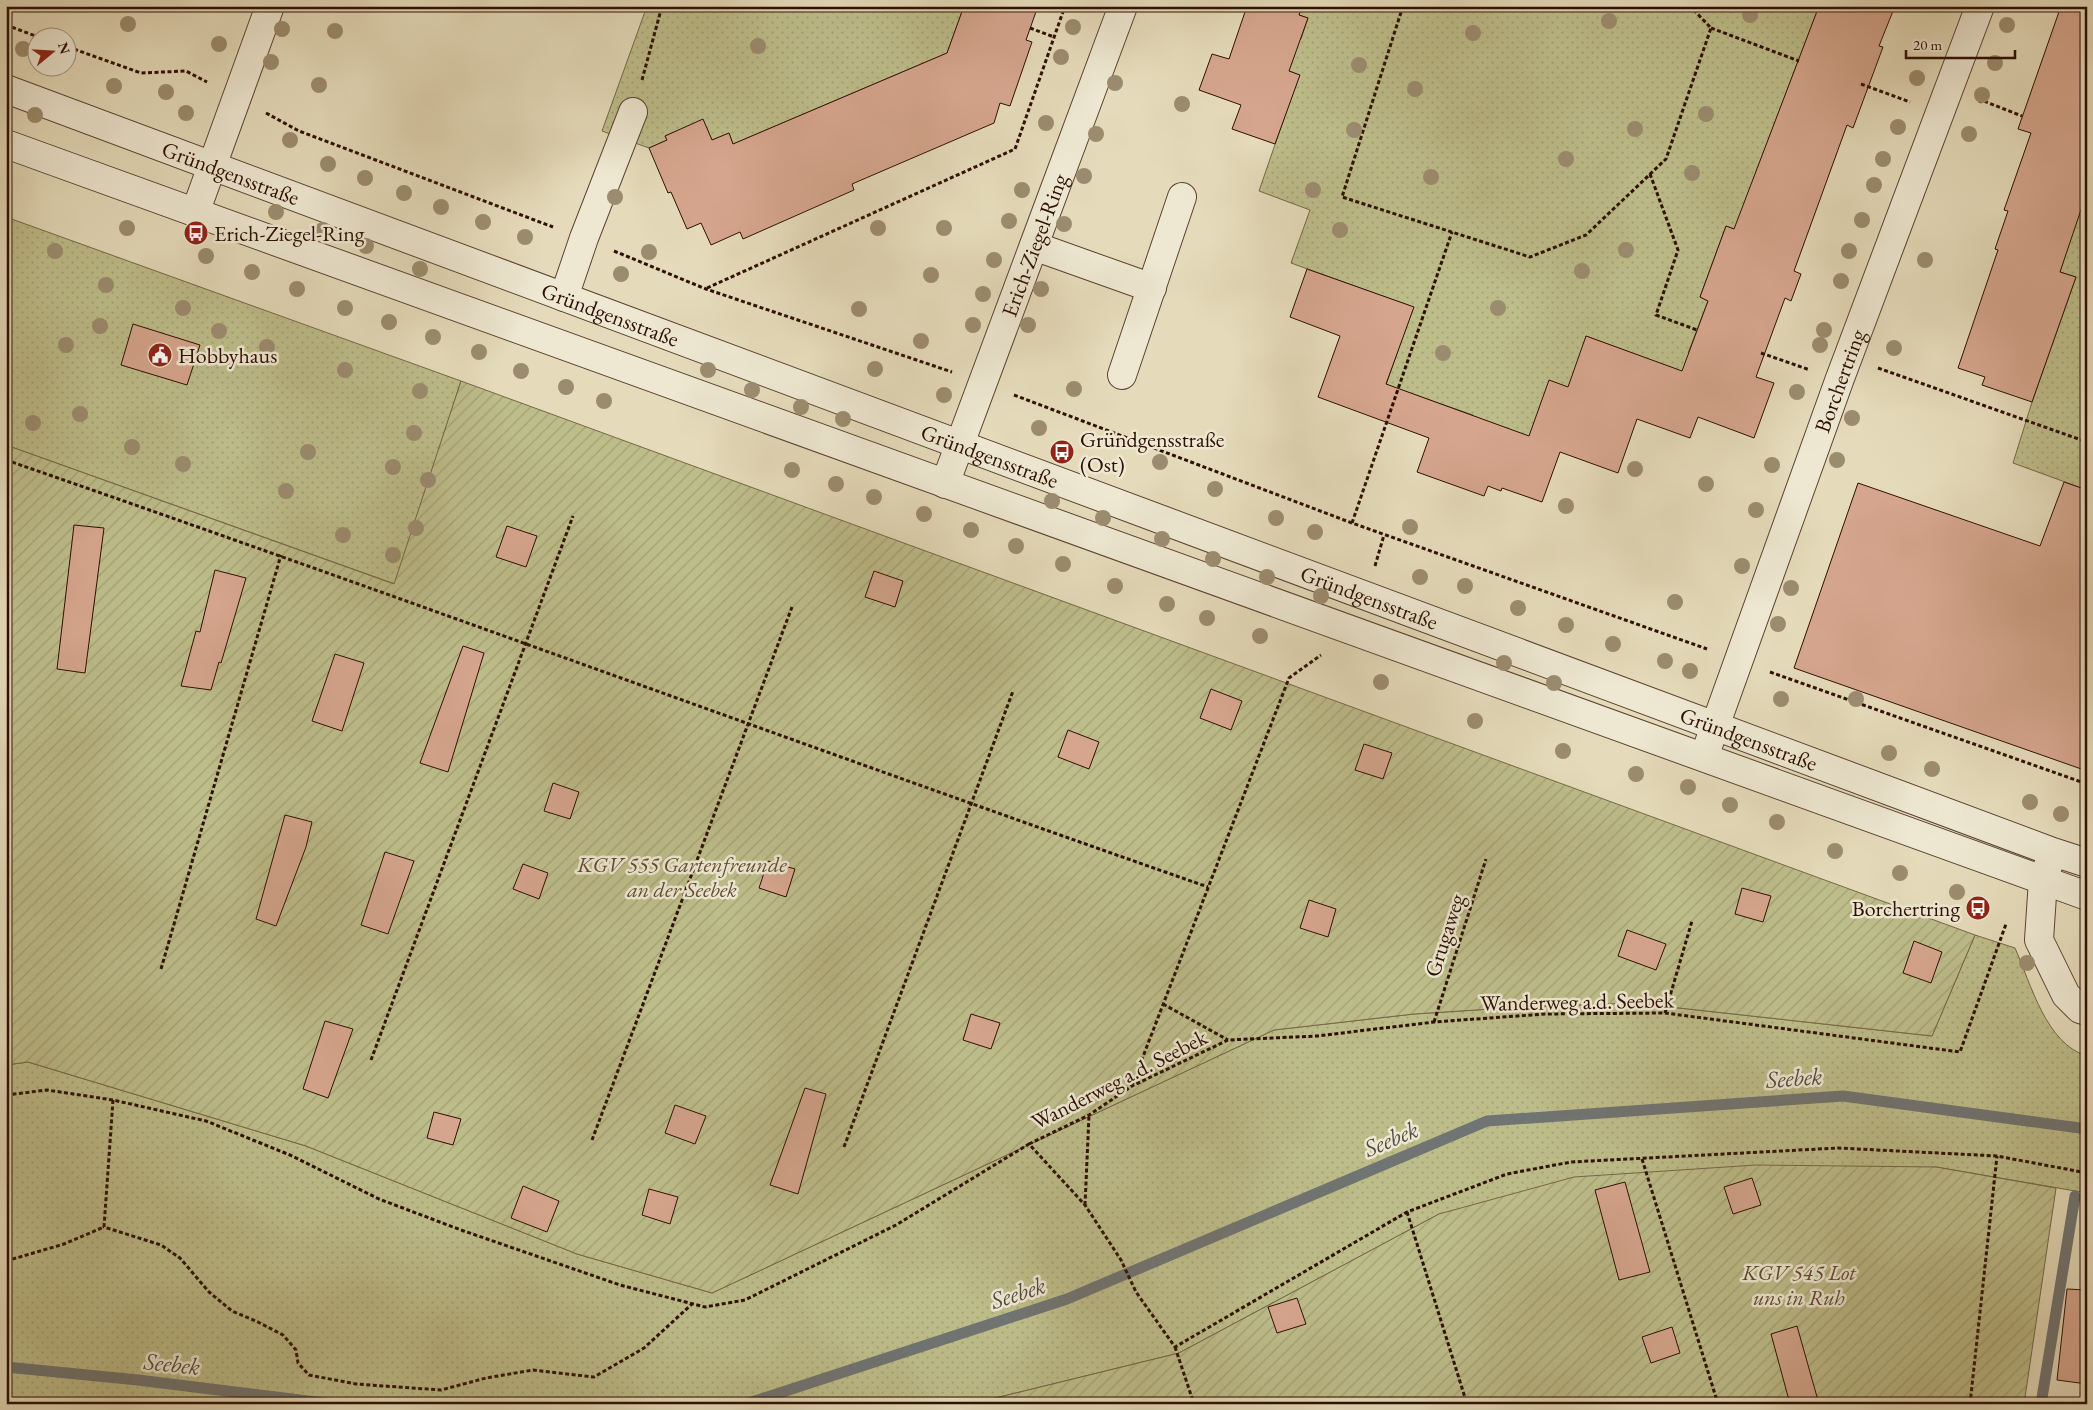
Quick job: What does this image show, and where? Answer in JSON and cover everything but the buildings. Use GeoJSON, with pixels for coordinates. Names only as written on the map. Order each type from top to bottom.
{"type":"FeatureCollection","features":[{"type":"Feature","properties":{"kind":"street"},"geometry":{"type":"LineString","coordinates":[[195,213],[270,6]]}},
{"type":"Feature","properties":{"kind":"street","name":"Erich-Ziegel-Ring"},"geometry":{"type":"LineString","coordinates":[[945,484],[1123,6]]}},
{"type":"Feature","properties":{"kind":"street","name":"Borchertring"},"geometry":{"type":"LineString","coordinates":[[1703,758],[1839,381],[1980,6]]}},
{"type":"Feature","properties":{"kind":"street","name":"Gründgensstraße"},"geometry":{"type":"LineString","coordinates":[[6,89],[1715,727],[2087,863]]}},
{"type":"Feature","properties":{"kind":"street"},"geometry":{"type":"LineString","coordinates":[[564,297],[584,238],[633,112]]}},
{"type":"Feature","properties":{"kind":"street","name":"Gründgensstraße"},"geometry":{"type":"LineString","coordinates":[[6,144],[2087,896]]}},
{"type":"Feature","properties":{"kind":"street"},"geometry":{"type":"LineString","coordinates":[[1122,375],[1182,197]]}},
{"type":"Feature","properties":{"kind":"street"},"geometry":{"type":"LineString","coordinates":[[1034,246],[1152,288]]}},
{"type":"Feature","properties":{"kind":"street"},"geometry":{"type":"LineString","coordinates":[[2053,852],[2032,877],[2039,940],[2066,995],[2080,1009],[2087,1011]]}},
{"type":"Feature","properties":{"kind":"path"},"geometry":{"type":"LineString","coordinates":[[633,112],[662,6]]}},
{"type":"Feature","properties":{"kind":"path"},"geometry":{"type":"LineString","coordinates":[[706,289],[1014,149],[1065,6]]}},
{"type":"Feature","properties":{"kind":"path"},"geometry":{"type":"LineString","coordinates":[[1403,6],[1342,197],[1530,257],[1586,235],[1666,159],[1711,28]]}},
{"type":"Feature","properties":{"kind":"path"},"geometry":{"type":"LineString","coordinates":[[1690,6],[1711,28],[1798,61]]}},
{"type":"Feature","properties":{"kind":"path"},"geometry":{"type":"LineString","coordinates":[[6,25],[28,33]]}},
{"type":"Feature","properties":{"kind":"path"},"geometry":{"type":"LineString","coordinates":[[1030,28],[1054,37]]}},
{"type":"Feature","properties":{"kind":"path"},"geometry":{"type":"LineString","coordinates":[[78,51],[141,73],[186,72],[299,131],[584,238],[706,289],[982,383],[1352,523],[2087,784]]}},
{"type":"Feature","properties":{"kind":"path"},"geometry":{"type":"LineString","coordinates":[[1650,174],[1678,250],[1656,315],[1696,330]]}},
{"type":"Feature","properties":{"kind":"path"},"geometry":{"type":"LineString","coordinates":[[1352,523],[1452,232]]}},
{"type":"Feature","properties":{"kind":"path"},"geometry":{"type":"LineString","coordinates":[[1761,353],[1839,381]]}},
{"type":"Feature","properties":{"kind":"path"},"geometry":{"type":"LineString","coordinates":[[1871,365],[2087,442]]}},
{"type":"Feature","properties":{"kind":"path"},"geometry":{"type":"LineString","coordinates":[[6,460],[281,555],[971,805],[1208,887]]}},
{"type":"Feature","properties":{"kind":"path"},"geometry":{"type":"LineString","coordinates":[[371,1060],[573,516]]}},
{"type":"Feature","properties":{"kind":"path"},"geometry":{"type":"LineString","coordinates":[[1365,596],[1384,534]]}},
{"type":"Feature","properties":{"kind":"path"},"geometry":{"type":"LineString","coordinates":[[161,968],[281,555]]}},
{"type":"Feature","properties":{"kind":"path"},"geometry":{"type":"LineString","coordinates":[[592,1140],[792,608]]}},
{"type":"Feature","properties":{"kind":"path"},"geometry":{"type":"LineString","coordinates":[[1132,1086],[1289,678],[1353,631]]}},
{"type":"Feature","properties":{"kind":"path"},"geometry":{"type":"LineString","coordinates":[[844,1147],[1013,691]]}},
{"type":"Feature","properties":{"kind":"path","name":"Grugaweg"},"geometry":{"type":"LineString","coordinates":[[1434,1022],[1486,859]]}},
{"type":"Feature","properties":{"kind":"path","name":"Wanderweg a.d. Seebek"},"geometry":{"type":"LineString","coordinates":[[6,1095],[47,1090],[113,1100],[206,1121],[290,1155],[380,1198],[461,1230],[620,1285],[705,1307],[745,1300],[896,1225],[1029,1144],[1089,1114],[1132,1086],[1228,1040],[1317,1036],[1434,1022],[1545,1014],[1665,1014],[1960,1052],[2032,877]]}},
{"type":"Feature","properties":{"kind":"path"},"geometry":{"type":"LineString","coordinates":[[1665,1014],[1692,921]]}},
{"type":"Feature","properties":{"kind":"path"},"geometry":{"type":"LineString","coordinates":[[1163,1004],[1228,1040]]}},
{"type":"Feature","properties":{"kind":"path"},"geometry":{"type":"LineString","coordinates":[[104,1227],[113,1100]]}},
{"type":"Feature","properties":{"kind":"path"},"geometry":{"type":"LineString","coordinates":[[1085,1205],[1089,1114]]}},
{"type":"Feature","properties":{"kind":"path"},"geometry":{"type":"LineString","coordinates":[[1029,1144],[1085,1205],[1121,1260],[1136,1292],[1175,1347],[1194,1404]]}},
{"type":"Feature","properties":{"kind":"path"},"geometry":{"type":"LineString","coordinates":[[1175,1347],[1407,1212],[1507,1174],[1571,1162],[1838,1148],[1997,1156],[2087,1173]]}},
{"type":"Feature","properties":{"kind":"path"},"geometry":{"type":"LineString","coordinates":[[1970,1404],[1997,1156]]}},
{"type":"Feature","properties":{"kind":"path"},"geometry":{"type":"LineString","coordinates":[[1642,1159],[1718,1404]]}},
{"type":"Feature","properties":{"kind":"path"},"geometry":{"type":"LineString","coordinates":[[1407,1212],[1467,1404]]}},
{"type":"Feature","properties":{"kind":"path"},"geometry":{"type":"LineString","coordinates":[[6,1261],[64,1244],[104,1227],[161,1245],[180,1258],[209,1292],[232,1311],[283,1335],[296,1350],[298,1363],[310,1375],[356,1384],[440,1390],[486,1378],[533,1370],[594,1377],[644,1348],[692,1304]]}},
{"type":"Feature","properties":{"kind":"green space"},"geometry":{"type":"Polygon","coordinates":[[[647,6],[964,6],[947,53],[733,144],[729,133],[712,140],[703,120],[665,136],[667,140],[649,148],[602,131],[647,6]]]}},
{"type":"Feature","properties":{"kind":"green space"},"geometry":{"type":"Polygon","coordinates":[[[1302,6],[1819,6],[1735,229],[1726,226],[1700,297],[1708,301],[1688,353],[1696,356],[1689,374],[1586,336],[1586,372],[1535,439],[1472,421],[1473,415],[1386,385],[1413,307],[1291,263],[1310,210],[1259,191],[1299,75],[1284,69],[1293,36],[1301,39],[1308,18],[1299,15],[1302,6]]]}},
{"type":"Feature","properties":{"kind":"green space"},"geometry":{"type":"Polygon","coordinates":[[[2087,188],[2087,490],[2013,463],[2032,402],[2076,277],[2060,272],[2087,188]]]}},
{"type":"Feature","properties":{"kind":"green space"},"geometry":{"type":"Polygon","coordinates":[[[6,217],[461,381],[395,584],[6,445],[6,217]]]}},
{"type":"Feature","properties":{"kind":"green space","name":"KGV 555 Gartenfreunde an der Seebek"},"geometry":{"type":"Polygon","coordinates":[[[461,381],[1975,935],[1932,1036],[1634,1003],[1522,1007],[1414,1014],[1274,1030],[712,1293],[577,1254],[306,1146],[28,1062],[6,1065],[6,445],[394,584],[461,381]]]}},
{"type":"Feature","properties":{"kind":"green space"},"geometry":{"type":"Polygon","coordinates":[[[1975,935],[2015,948],[2034,995],[2050,1026],[2073,1049],[2087,1056],[2087,1193],[1936,1167],[1439,1214],[1179,1353],[971,1404],[6,1404],[6,1065],[28,1062],[306,1146],[577,1254],[712,1293],[1274,1030],[1414,1014],[1522,1007],[1634,1003],[1932,1036],[1975,935]]]}},
{"type":"Feature","properties":{"kind":"green space","name":"KGV 545 Lot uns in Ruh"},"geometry":{"type":"Polygon","coordinates":[[[1756,1165],[1936,1167],[2056,1188],[2024,1404],[971,1404],[1179,1353],[1439,1214],[1574,1177],[1756,1165]]]}},
{"type":"Feature","properties":{"kind":"waterway","name":"Seebek"},"geometry":{"type":"LineString","coordinates":[[746,1404],[1067,1299],[1487,1121],[1843,1096],[2087,1129]]}},
{"type":"Feature","properties":{"kind":"waterway"},"geometry":{"type":"LineString","coordinates":[[2041,1404],[2075,1196]]}},
{"type":"Feature","properties":{"kind":"waterway","name":"Seebek"},"geometry":{"type":"LineString","coordinates":[[6,1367],[138,1380],[332,1404]]}},
{"type":"Feature","properties":{"kind":"place","name":"Erich-Ziegel-Ring"},"geometry":{"type":"Point","coordinates":[196,233]}},
{"type":"Feature","properties":{"kind":"place","name":"Hobbyhaus"},"geometry":{"type":"Point","coordinates":[160,355]}},
{"type":"Feature","properties":{"kind":"place","name":"Gründgensstraße (Ost)"},"geometry":{"type":"Point","coordinates":[1062,452]}},
{"type":"Feature","properties":{"kind":"place","name":"Borchertring"},"geometry":{"type":"Point","coordinates":[1978,908]}}]}
